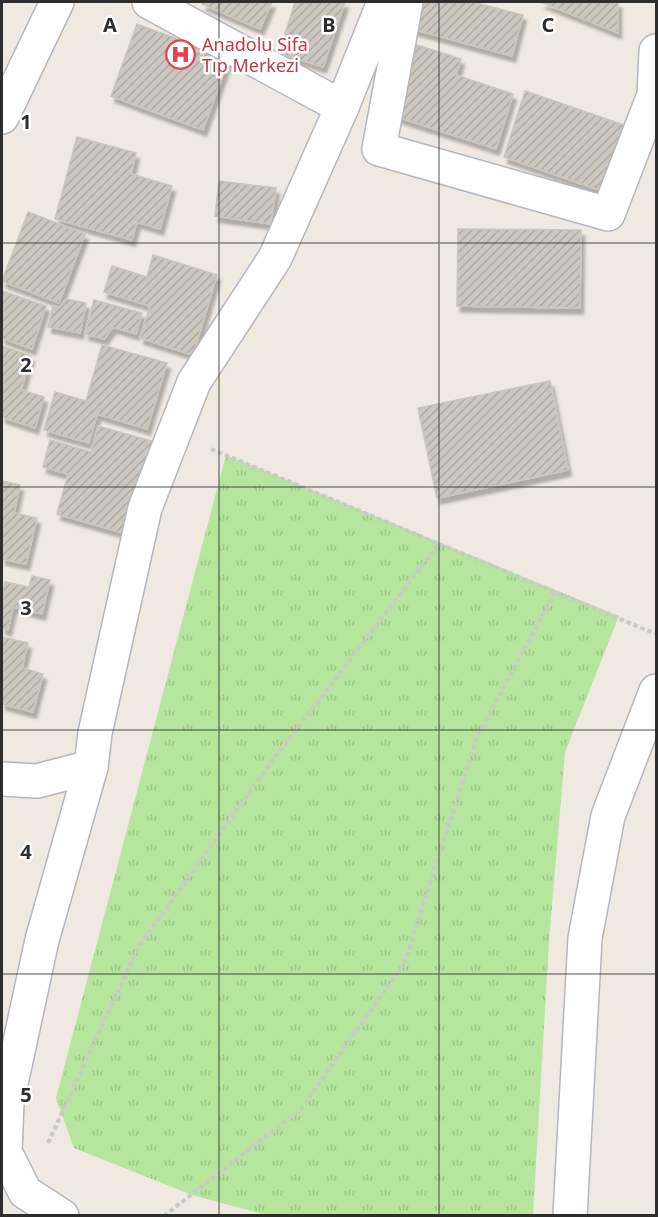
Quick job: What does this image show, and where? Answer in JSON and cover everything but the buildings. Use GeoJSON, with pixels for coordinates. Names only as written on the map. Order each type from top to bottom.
{"type":"FeatureCollection","features":[{"type":"Feature","properties":{"kind":"street"},"geometry":{"type":"LineString","coordinates":[[2,117],[57,2]]}},
{"type":"Feature","properties":{"kind":"street"},"geometry":{"type":"LineString","coordinates":[[149,2],[342,107]]}},
{"type":"Feature","properties":{"kind":"street"},"geometry":{"type":"LineString","coordinates":[[62,1215],[25,1192],[5,1152],[7,1102],[42,940],[91,767],[95,733],[145,508],[194,382],[274,258],[342,107],[384,2]]}},
{"type":"Feature","properties":{"kind":"street"},"geometry":{"type":"LineString","coordinates":[[406,2],[379,149],[608,214],[654,95],[657,51]]}},
{"type":"Feature","properties":{"kind":"street"},"geometry":{"type":"LineString","coordinates":[[570,1215],[585,938],[608,816],[657,691]]}},
{"type":"Feature","properties":{"kind":"street"},"geometry":{"type":"LineString","coordinates":[[2,779],[37,781],[91,767]]}},
{"type":"Feature","properties":{"kind":"path"},"geometry":{"type":"LineString","coordinates":[[174,434],[657,634]]}},
{"type":"Feature","properties":{"kind":"path"},"geometry":{"type":"LineString","coordinates":[[25,1192],[138,948],[266,769],[439,544]]}},
{"type":"Feature","properties":{"kind":"path"},"geometry":{"type":"LineString","coordinates":[[164,1215],[301,1109],[405,962],[477,737],[555,592]]}},
{"type":"Feature","properties":{"kind":"green space"},"geometry":{"type":"Polygon","coordinates":[[[226,455],[619,616],[565,752],[549,941],[533,1215],[266,1215],[192,1195],[74,1148],[56,1098],[226,455]]]}},
{"type":"Feature","properties":{"kind":"place","name":"Anadolu Sifa Tıp Merkezi"},"geometry":{"type":"Point","coordinates":[181,55]}}]}
